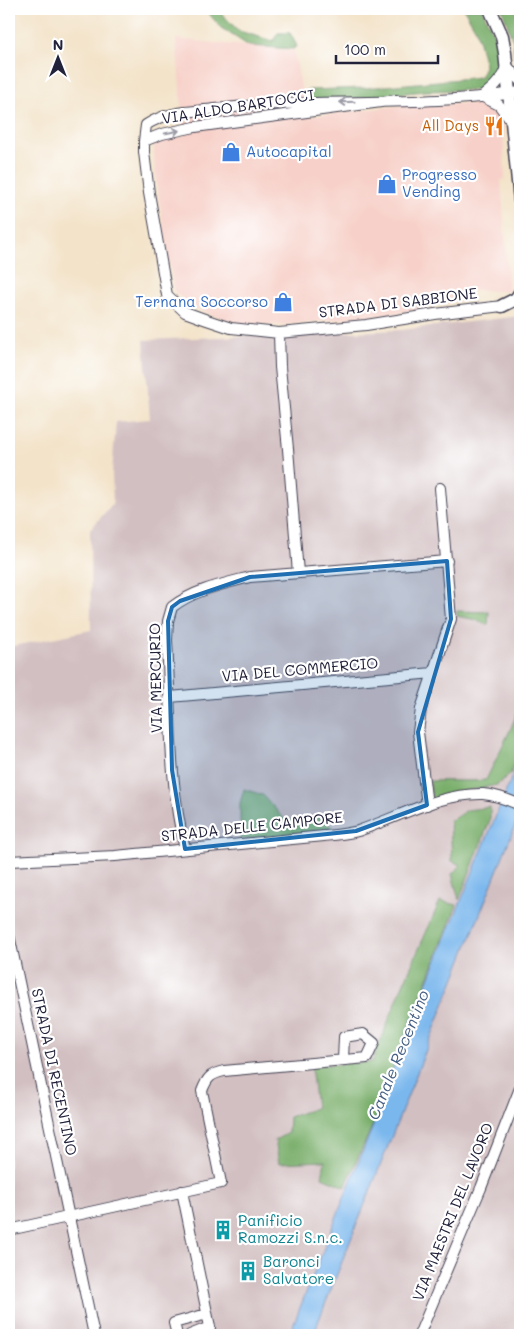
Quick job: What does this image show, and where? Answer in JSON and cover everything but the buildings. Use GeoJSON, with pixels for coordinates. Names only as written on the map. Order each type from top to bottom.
{"type":"FeatureCollection","features":[{"type":"Feature","properties":{"kind":"main road"},"geometry":{"type":"LineString","coordinates":[[490,9],[502,36],[507,66],[515,92],[513,123],[520,202]]}},
{"type":"Feature","properties":{"kind":"main road"},"geometry":{"type":"LineString","coordinates":[[502,306],[516,299],[520,293]]}},
{"type":"Feature","properties":{"kind":"main road","name":"STRADA DI SABBIONE"},"geometry":{"type":"LineString","coordinates":[[502,306],[520,304]]}},
{"type":"Feature","properties":{"kind":"street"},"geometry":{"type":"LineString","coordinates":[[513,123],[499,105],[482,96],[495,86],[504,74],[507,66],[520,81]]}},
{"type":"Feature","properties":{"kind":"street","name":"VIA ALDO BARTOCCI"},"geometry":{"type":"LineString","coordinates":[[396,100],[194,127],[162,134],[144,141],[146,126],[153,120],[167,114],[254,104],[396,100],[458,99],[515,92]]}},
{"type":"Feature","properties":{"kind":"street"},"geometry":{"type":"LineString","coordinates":[[513,123],[520,102]]}},
{"type":"Feature","properties":{"kind":"street","name":"STRADA DI SABBIONE"},"geometry":{"type":"LineString","coordinates":[[144,141],[149,192],[167,295],[186,312],[231,328],[279,333],[366,325],[502,306]]}},
{"type":"Feature","properties":{"kind":"street"},"geometry":{"type":"LineString","coordinates":[[279,333],[280,367],[298,573]]}},
{"type":"Feature","properties":{"kind":"street"},"geometry":{"type":"LineString","coordinates":[[427,805],[418,732],[422,709],[451,619],[440,488]]}},
{"type":"Feature","properties":{"kind":"street","name":"VIA MERCURIO"},"geometry":{"type":"LineString","coordinates":[[185,849],[179,825],[172,770],[168,621],[172,608],[180,601],[194,594],[250,577],[447,561]]}},
{"type":"Feature","properties":{"kind":"street","name":"VIA DEL COMMERCIO"},"geometry":{"type":"LineString","coordinates":[[170,697],[433,673]]}},
{"type":"Feature","properties":{"kind":"street","name":"STRADA DELLE CAMPORE"},"geometry":{"type":"LineString","coordinates":[[9,861],[115,856],[324,836],[356,831],[427,805],[455,797],[484,794],[500,797],[520,805]]}},
{"type":"Feature","properties":{"kind":"street","name":"STRADA DI RECENTINO"},"geometry":{"type":"LineString","coordinates":[[9,935],[94,1335]]}},
{"type":"Feature","properties":{"kind":"street"},"geometry":{"type":"LineString","coordinates":[[9,1230],[221,1183],[202,1091],[206,1080],[212,1074],[224,1071],[343,1060]]}},
{"type":"Feature","properties":{"kind":"street","name":"VIA MAESTRI DEL LAVORO"},"geometry":{"type":"LineString","coordinates":[[419,1335],[517,1102],[520,1088]]}},
{"type":"Feature","properties":{"kind":"street"},"geometry":{"type":"LineString","coordinates":[[182,1191],[210,1327],[190,1335]]}},
{"type":"Feature","properties":{"kind":"street"},"geometry":{"type":"LineString","coordinates":[[177,1335],[174,1323],[207,1314]]}},
{"type":"Feature","properties":{"kind":"highlighted area"},"geometry":{"type":"Polygon","coordinates":[[[447,561],[451,619],[418,732],[427,805],[356,831],[185,849],[172,770],[168,621],[172,607],[180,601],[250,577],[447,561]]]}},
{"type":"Feature","properties":{"kind":"shaded area"},"geometry":{"type":"Polygon","coordinates":[[[176,39],[294,51],[307,117],[397,106],[481,103],[492,105],[500,110],[503,126],[505,179],[501,180],[509,292],[467,289],[467,299],[399,313],[282,325],[243,324],[214,316],[189,305],[174,291],[154,160],[154,145],[158,140],[184,136],[176,39]]]}},
{"type":"Feature","properties":{"kind":"shaded area"},"geometry":{"type":"Polygon","coordinates":[[[520,316],[520,1335],[9,1335],[9,647],[91,630],[90,530],[113,503],[112,473],[116,422],[150,419],[144,340],[401,330],[520,316]]]}},
{"type":"Feature","properties":{"kind":"green space"},"geometry":{"type":"Polygon","coordinates":[[[205,9],[217,9],[239,31],[273,41],[278,33],[290,33],[297,46],[293,49],[249,46],[221,28],[205,9]]]}},
{"type":"Feature","properties":{"kind":"green space"},"geometry":{"type":"Polygon","coordinates":[[[464,9],[482,9],[495,37],[498,61],[496,75],[488,85],[477,90],[425,91],[351,99],[308,100],[308,90],[365,88],[480,77],[485,66],[476,30],[464,9]]]}},
{"type":"Feature","properties":{"kind":"green space"},"geometry":{"type":"Polygon","coordinates":[[[502,9],[515,9],[520,24],[520,71],[514,55],[513,41],[502,9]]]}},
{"type":"Feature","properties":{"kind":"green space"},"geometry":{"type":"Polygon","coordinates":[[[457,611],[489,612],[488,625],[457,616],[457,611]]]}},
{"type":"Feature","properties":{"kind":"green space"},"geometry":{"type":"Polygon","coordinates":[[[520,705],[520,745],[511,773],[497,785],[460,792],[432,801],[430,781],[486,780],[520,705]]]}},
{"type":"Feature","properties":{"kind":"green space"},"geometry":{"type":"Polygon","coordinates":[[[244,789],[263,795],[286,821],[320,817],[334,829],[240,840],[240,803],[244,789]]]}},
{"type":"Feature","properties":{"kind":"green space"},"geometry":{"type":"Polygon","coordinates":[[[490,807],[490,820],[459,900],[452,874],[461,865],[452,861],[450,821],[467,810],[490,807]]]}},
{"type":"Feature","properties":{"kind":"green space"},"geometry":{"type":"Polygon","coordinates":[[[440,901],[457,905],[397,1057],[379,1111],[345,1187],[322,1177],[325,1161],[279,1163],[275,1140],[288,1133],[289,1117],[316,1108],[311,1066],[372,1062],[402,987],[440,901]]]}},
{"type":"Feature","properties":{"kind":"water","name":"Canale Recentino"},"geometry":{"type":"Polygon","coordinates":[[[520,757],[520,813],[313,1335],[289,1335],[379,1111],[397,1057],[520,757]]]}},
{"type":"Feature","properties":{"kind":"place","name":"All Days"},"geometry":{"type":"Point","coordinates":[494,126]}},
{"type":"Feature","properties":{"kind":"place","name":"Autocapital"},"geometry":{"type":"Point","coordinates":[231,152]}},
{"type":"Feature","properties":{"kind":"place","name":"Progresso Vending"},"geometry":{"type":"Point","coordinates":[387,184]}},
{"type":"Feature","properties":{"kind":"place","name":"Ternana Soccorso"},"geometry":{"type":"Point","coordinates":[283,302]}},
{"type":"Feature","properties":{"kind":"place","name":"Panificio Ramozzi S.n.c."},"geometry":{"type":"Point","coordinates":[223,1230]}},
{"type":"Feature","properties":{"kind":"place","name":"Baronci Salvatore"},"geometry":{"type":"Point","coordinates":[248,1271]}}]}
